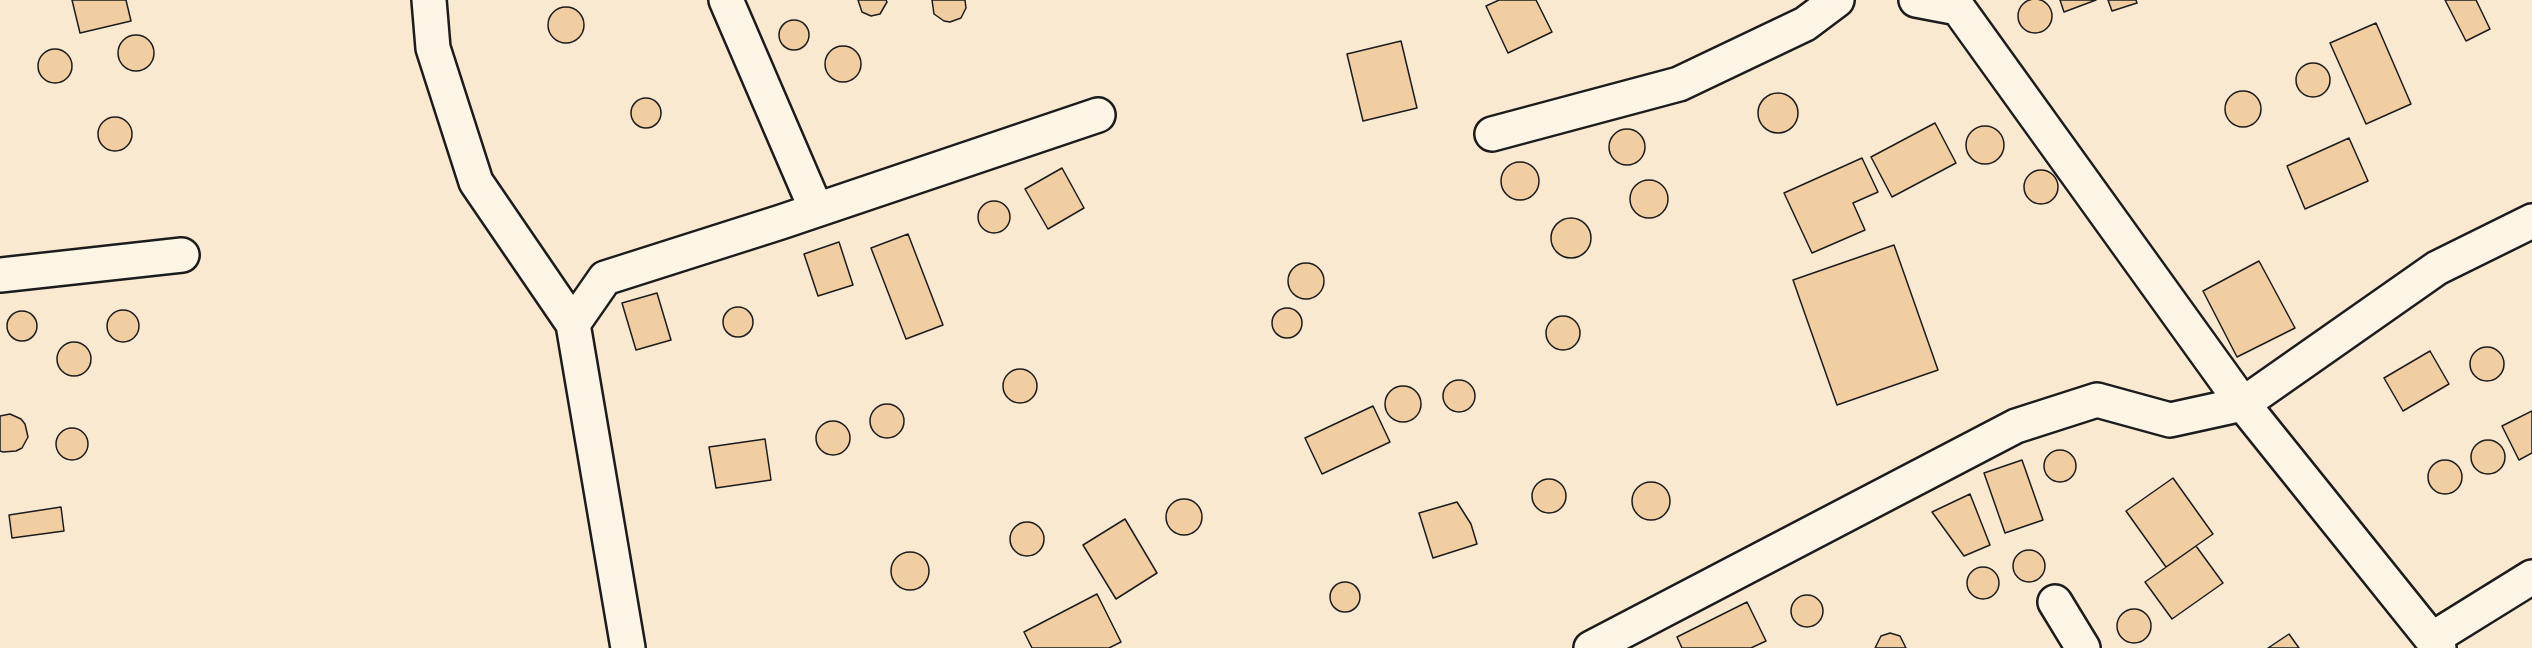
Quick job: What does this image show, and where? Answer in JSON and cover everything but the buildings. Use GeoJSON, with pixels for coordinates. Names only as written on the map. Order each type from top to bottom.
{"type":"FeatureCollection","features":[{"type":"Feature","properties":{"kind":"street"},"geometry":{"type":"LineString","coordinates":[[429,0],[433,48],[476,182],[573,324],[628,648]]}},
{"type":"Feature","properties":{"kind":"street"},"geometry":{"type":"LineString","coordinates":[[1492,134],[1678,84],[1805,24],[1837,0]]}},
{"type":"Feature","properties":{"kind":"street"},"geometry":{"type":"LineString","coordinates":[[1916,0],[1965,4],[2243,404],[2435,644],[2532,578]]}},
{"type":"Feature","properties":{"kind":"street"},"geometry":{"type":"LineString","coordinates":[[732,2],[816,209]]}},
{"type":"Feature","properties":{"kind":"street"},"geometry":{"type":"LineString","coordinates":[[573,324],[605,278],[1098,115]]}},
{"type":"Feature","properties":{"kind":"street"},"geometry":{"type":"LineString","coordinates":[[1591,648],[2016,426],[2097,400],[2170,420],[2243,404],[2437,268],[2532,221]]}},
{"type":"Feature","properties":{"kind":"street"},"geometry":{"type":"LineString","coordinates":[[0,275],[182,255]]}},
{"type":"Feature","properties":{"kind":"street"},"geometry":{"type":"LineString","coordinates":[[2055,602],[2083,648]]}}]}
